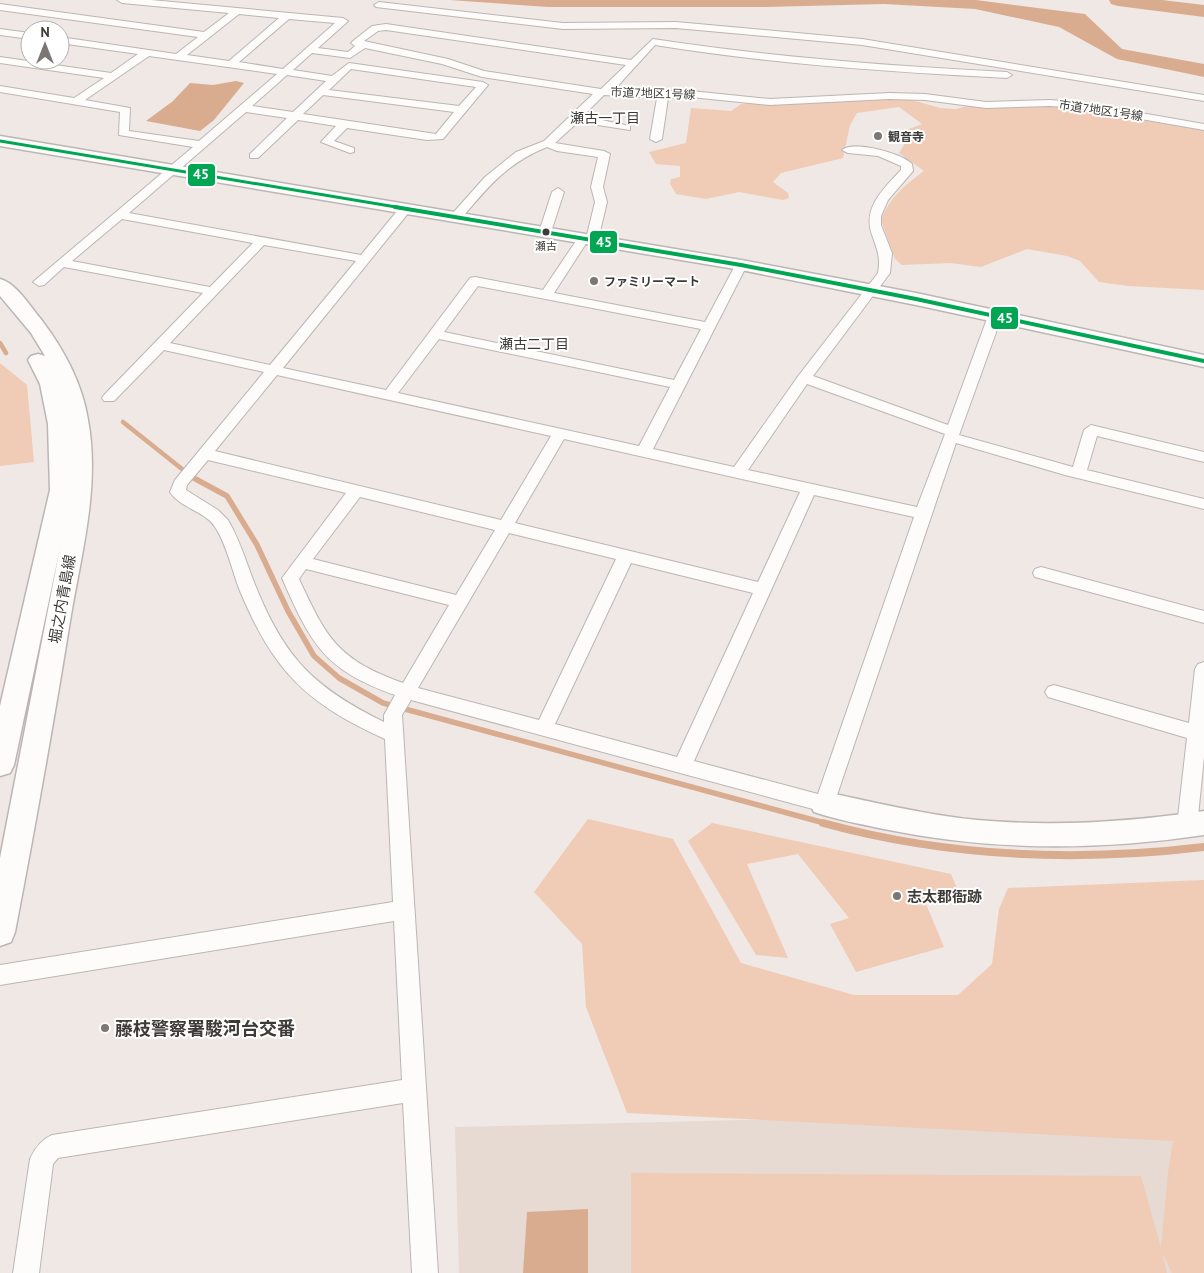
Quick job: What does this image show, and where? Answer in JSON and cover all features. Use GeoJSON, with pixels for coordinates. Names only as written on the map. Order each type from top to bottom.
{"type":"FeatureCollection","features":[{"type":"Feature","properties":{"kind":"street"},"geometry":{"type":"LineString","coordinates":[[0,6],[10,0]]}},
{"type":"Feature","properties":{"kind":"street"},"geometry":{"type":"LineString","coordinates":[[39,282],[202,145],[343,21],[122,0]]}},
{"type":"Feature","properties":{"kind":"street"},"geometry":{"type":"LineString","coordinates":[[379,5],[562,26],[676,25],[862,42],[1204,98]]}},
{"type":"Feature","properties":{"kind":"street"},"geometry":{"type":"LineString","coordinates":[[0,6],[204,35]]}},
{"type":"Feature","properties":{"kind":"street"},"geometry":{"type":"LineString","coordinates":[[178,57],[237,11]]}},
{"type":"Feature","properties":{"kind":"street"},"geometry":{"type":"LineString","coordinates":[[230,65],[287,16]]}},
{"type":"Feature","properties":{"kind":"street"},"geometry":{"type":"LineString","coordinates":[[70,38],[100,21]]}},
{"type":"Feature","properties":{"kind":"street","name":"市道7地区1号線"},"geometry":{"type":"LineString","coordinates":[[631,63],[386,27],[376,28],[356,43],[444,61],[482,74],[604,92],[700,94],[745,101],[770,102],[889,96],[925,97],[986,105],[1050,103],[1078,105],[1204,127]]}},
{"type":"Feature","properties":{"kind":"street"},"geometry":{"type":"LineString","coordinates":[[0,32],[20,35]]}},
{"type":"Feature","properties":{"kind":"street"},"geometry":{"type":"LineString","coordinates":[[70,42],[334,79]]}},
{"type":"Feature","properties":{"kind":"street"},"geometry":{"type":"LineString","coordinates":[[456,216],[489,179],[520,154],[548,142],[576,118],[653,42],[723,52],[875,68],[1030,77],[1141,93],[1181,94]]}},
{"type":"Feature","properties":{"kind":"street"},"geometry":{"type":"LineString","coordinates":[[310,50],[350,55],[363,44]]}},
{"type":"Feature","properties":{"kind":"street"},"geometry":{"type":"LineString","coordinates":[[77,101],[146,53]]}},
{"type":"Feature","properties":{"kind":"street"},"geometry":{"type":"LineString","coordinates":[[0,60],[113,76]]}},
{"type":"Feature","properties":{"kind":"street"},"geometry":{"type":"LineString","coordinates":[[244,108],[296,116],[427,137],[439,136],[483,85],[349,66],[334,79],[321,92],[296,116],[254,156]]}},
{"type":"Feature","properties":{"kind":"street"},"geometry":{"type":"LineString","coordinates":[[0,89],[126,110],[123,133],[202,145]]}},
{"type":"Feature","properties":{"kind":"street"},"geometry":{"type":"LineString","coordinates":[[321,92],[462,110]]}},
{"type":"Feature","properties":{"kind":"street"},"geometry":{"type":"LineString","coordinates":[[656,139],[663,94]]}},
{"type":"Feature","properties":{"kind":"street"},"geometry":{"type":"LineString","coordinates":[[576,118],[626,128]]}},
{"type":"Feature","properties":{"kind":"street"},"geometry":{"type":"LineString","coordinates":[[344,124],[327,142],[350,150]]}},
{"type":"Feature","properties":{"kind":"street"},"geometry":{"type":"LineString","coordinates":[[0,141],[741,265],[995,316],[1204,361]]}},
{"type":"Feature","properties":{"kind":"street"},"geometry":{"type":"LineString","coordinates":[[546,294],[588,239],[602,202],[597,187],[604,154],[574,152],[557,148],[548,142]]}},
{"type":"Feature","properties":{"kind":"street"},"geometry":{"type":"LineString","coordinates":[[738,473],[804,378],[869,290],[884,273],[887,254],[874,223],[875,212],[885,194],[907,171],[906,164],[892,155],[848,150]]}},
{"type":"Feature","properties":{"kind":"street"},"geometry":{"type":"LineString","coordinates":[[545,232],[558,192]]}},
{"type":"Feature","properties":{"kind":"street"},"geometry":{"type":"LineString","coordinates":[[394,725],[360,720],[302,678],[281,654],[267,629],[222,524],[212,514],[178,492],[180,484],[406,208]]}},
{"type":"Feature","properties":{"kind":"street"},"geometry":{"type":"LineString","coordinates":[[120,215],[364,259]]}},
{"type":"Feature","properties":{"kind":"street"},"geometry":{"type":"LineString","coordinates":[[109,398],[261,240]]}},
{"type":"Feature","properties":{"kind":"street"},"geometry":{"type":"LineString","coordinates":[[62,263],[212,291]]}},
{"type":"Feature","properties":{"kind":"street"},"geometry":{"type":"LineString","coordinates":[[644,452],[741,265]]}},
{"type":"Feature","properties":{"kind":"street"},"geometry":{"type":"LineString","coordinates":[[389,396],[475,281],[709,327]]}},
{"type":"Feature","properties":{"kind":"street","name":"堀之内青島線"},"geometry":{"type":"LineString","coordinates":[[0,285],[24,308],[50,345],[66,378],[78,420],[81,489],[36,753],[0,932]]}},
{"type":"Feature","properties":{"kind":"street","name":"堀之内青島線"},"geometry":{"type":"LineString","coordinates":[[0,305],[35,353],[50,384],[58,424],[61,490],[0,765]]}},
{"type":"Feature","properties":{"kind":"street"},"geometry":{"type":"LineString","coordinates":[[824,804],[923,514],[995,316]]}},
{"type":"Feature","properties":{"kind":"street"},"geometry":{"type":"LineString","coordinates":[[435,334],[679,385]]}},
{"type":"Feature","properties":{"kind":"street"},"geometry":{"type":"LineString","coordinates":[[161,345],[923,514]]}},
{"type":"Feature","properties":{"kind":"street"},"geometry":{"type":"LineString","coordinates":[[804,378],[952,435],[1079,473],[1204,504]]}},
{"type":"Feature","properties":{"kind":"street"},"geometry":{"type":"LineString","coordinates":[[1079,473],[1091,430],[1204,457]]}},
{"type":"Feature","properties":{"kind":"street"},"geometry":{"type":"LineString","coordinates":[[425,1273],[394,725],[407,693],[560,434]]}},
{"type":"Feature","properties":{"kind":"street"},"geometry":{"type":"LineString","coordinates":[[200,460],[356,491],[763,589]]}},
{"type":"Feature","properties":{"kind":"street"},"geometry":{"type":"LineString","coordinates":[[682,766],[809,489]]}},
{"type":"Feature","properties":{"kind":"street"},"geometry":{"type":"LineString","coordinates":[[356,491],[290,578],[315,632],[332,651],[356,672],[407,693],[824,804],[910,822],[976,832],[1033,835],[1105,834],[1196,825],[1196,733],[1204,668]]}},
{"type":"Feature","properties":{"kind":"street"},"geometry":{"type":"LineString","coordinates":[[544,729],[626,556]]}},
{"type":"Feature","properties":{"kind":"street"},"geometry":{"type":"LineString","coordinates":[[302,562],[460,602]]}},
{"type":"Feature","properties":{"kind":"street"},"geometry":{"type":"LineString","coordinates":[[1041,573],[1204,617]]}},
{"type":"Feature","properties":{"kind":"street"},"geometry":{"type":"LineString","coordinates":[[1054,692],[1196,733]]}},
{"type":"Feature","properties":{"kind":"street"},"geometry":{"type":"LineString","coordinates":[[0,975],[403,910]]}},
{"type":"Feature","properties":{"kind":"street"},"geometry":{"type":"LineString","coordinates":[[26,1273],[42,1159],[52,1146],[414,1090]]}},
{"type":"Feature","properties":{"kind":"shaded area"},"geometry":{"type":"Polygon","coordinates":[[[450,0],[976,0],[1085,14],[1122,49],[1204,64],[1204,77],[1117,59],[1059,27],[975,9],[884,4],[766,7],[548,7],[450,0]]]}},
{"type":"Feature","properties":{"kind":"shaded area"},"geometry":{"type":"Polygon","coordinates":[[[236,81],[244,83],[214,120],[200,131],[146,121],[173,101],[190,83],[213,85],[236,81]]]}},
{"type":"Feature","properties":{"kind":"shaded area"},"geometry":{"type":"Polygon","coordinates":[[[905,98],[940,108],[956,109],[971,105],[1046,105],[1204,130],[1204,290],[1129,286],[1099,282],[1080,261],[1067,256],[1027,249],[981,267],[950,263],[902,265],[895,259],[881,220],[888,205],[898,192],[924,171],[899,153],[904,145],[900,137],[904,131],[922,124],[899,107],[857,113],[850,125],[843,158],[781,173],[773,182],[788,193],[789,198],[783,200],[739,192],[706,199],[676,194],[670,184],[671,179],[680,177],[680,166],[656,164],[649,152],[686,143],[691,108],[731,111],[741,104],[905,98]]]}},
{"type":"Feature","properties":{"kind":"shaded area"},"geometry":{"type":"Polygon","coordinates":[[[0,363],[27,385],[34,462],[0,466],[0,363]]]}},
{"type":"Feature","properties":{"kind":"shaded area"},"geometry":{"type":"Polygon","coordinates":[[[588,819],[673,839],[741,963],[854,995],[958,995],[992,964],[999,909],[1008,888],[1204,880],[1204,1273],[1172,1273],[1162,1253],[1167,1273],[631,1273],[631,1173],[1141,1176],[1161,1248],[1168,1172],[1173,1141],[627,1113],[586,1007],[582,944],[534,892],[588,819]]]}},
{"type":"Feature","properties":{"kind":"shaded area"},"geometry":{"type":"Polygon","coordinates":[[[712,823],[951,874],[959,893],[926,904],[944,947],[856,972],[830,924],[849,918],[798,854],[747,864],[788,958],[756,955],[688,841],[712,823]]]}},
{"type":"Feature","properties":{"kind":"shaded area"},"geometry":{"type":"Polygon","coordinates":[[[1204,1109],[1204,1273],[459,1273],[455,1127],[1204,1109]]]}},
{"type":"Feature","properties":{"kind":"shaded area"},"geometry":{"type":"Polygon","coordinates":[[[588,1209],[588,1273],[523,1273],[527,1212],[588,1209]]]}},
{"type":"Feature","properties":{"kind":"waterway"},"geometry":{"type":"LineString","coordinates":[[1118,0],[1204,11]]}},
{"type":"Feature","properties":{"kind":"waterway"},"geometry":{"type":"LineString","coordinates":[[0,343],[6,353]]}},
{"type":"Feature","properties":{"kind":"waterway"},"geometry":{"type":"LineString","coordinates":[[123,422],[192,477]]}},
{"type":"Feature","properties":{"kind":"waterway"},"geometry":{"type":"LineString","coordinates":[[190,476],[227,496],[257,545],[288,611],[314,656],[339,678],[383,703],[828,824]]}},
{"type":"Feature","properties":{"kind":"waterway"},"geometry":{"type":"LineString","coordinates":[[823,823],[917,843],[1013,853],[1109,854],[1157,852],[1204,847]]}},
{"type":"Feature","properties":{"kind":"transit line","name":"45"},"geometry":{"type":"LineString","coordinates":[[0,141],[741,265],[916,299],[1204,361]]}},
{"type":"Feature","properties":{"kind":"place","name":"観音寺"},"geometry":{"type":"Point","coordinates":[878,136]}},
{"type":"Feature","properties":{"kind":"place","name":"瀬古"},"geometry":{"type":"Point","coordinates":[546,232]}},
{"type":"Feature","properties":{"kind":"place","name":"ファミリーマート"},"geometry":{"type":"Point","coordinates":[594,281]}},
{"type":"Feature","properties":{"kind":"place","name":"志太郡衙跡"},"geometry":{"type":"Point","coordinates":[897,896]}},
{"type":"Feature","properties":{"kind":"place","name":"藤枝警察署駿河台交番"},"geometry":{"type":"Point","coordinates":[105,1028]}},
{"type":"Feature","properties":{"kind":"district","name":"瀬古一丁目"},"geometry":{"type":"Point","coordinates":[605,118]}},
{"type":"Feature","properties":{"kind":"district","name":"瀬古二丁目"},"geometry":{"type":"Point","coordinates":[534,344]}}]}
